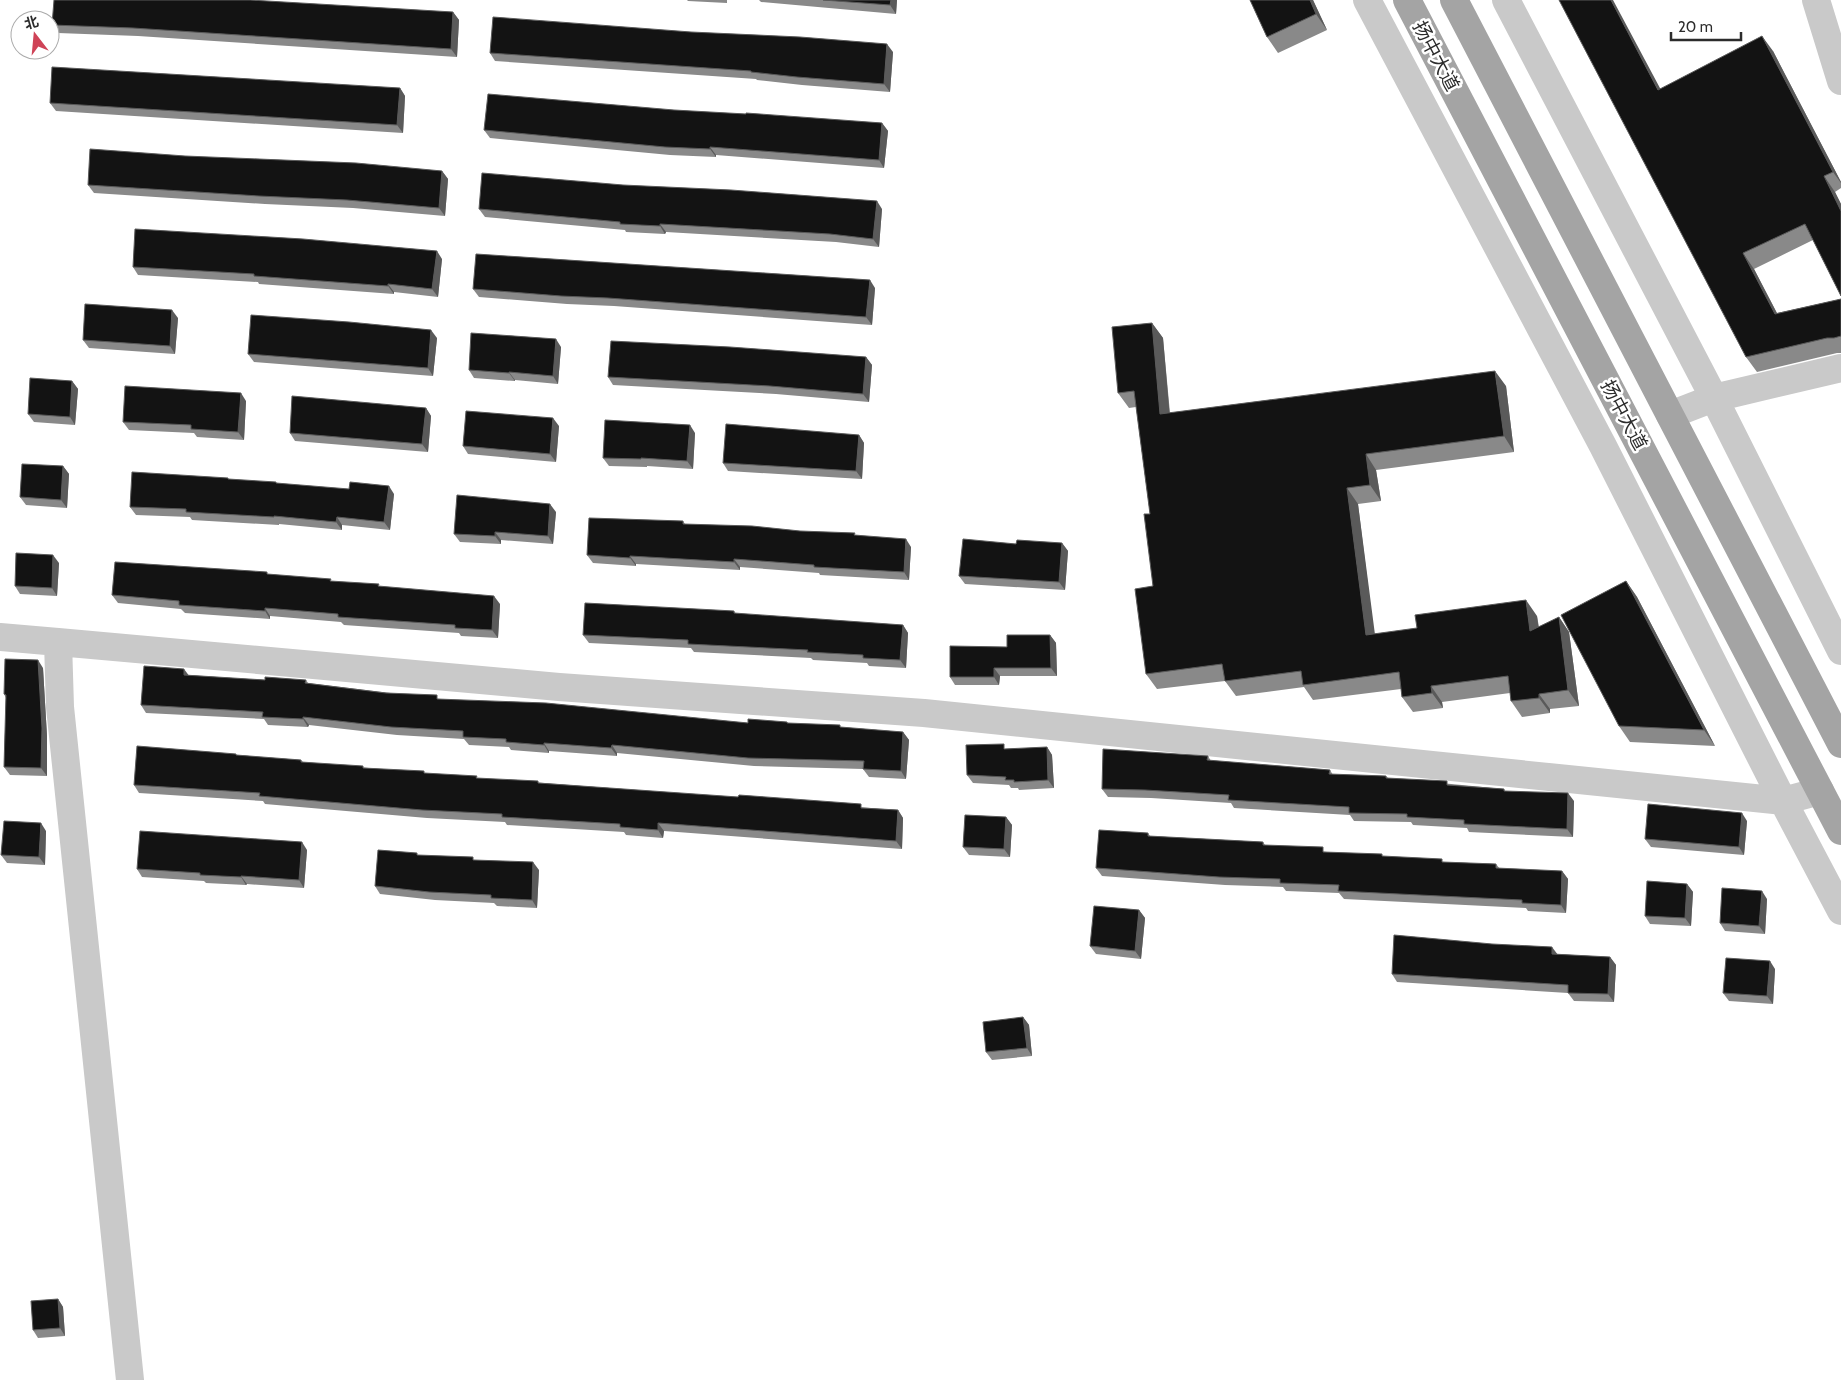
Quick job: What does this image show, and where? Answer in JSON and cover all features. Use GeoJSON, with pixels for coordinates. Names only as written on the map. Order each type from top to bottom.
{"type":"FeatureCollection","features":[{"type":"Feature","properties":{"kind":"main road","name":"扬中大道"},"geometry":{"type":"LineString","coordinates":[[1407,0],[1632,431],[1831,785],[1841,831]]}},
{"type":"Feature","properties":{"kind":"main road"},"geometry":{"type":"LineString","coordinates":[[1454,0],[1841,744]]}},
{"type":"Feature","properties":{"kind":"main road"},"geometry":{"type":"LineString","coordinates":[[1632,431],[1670,415]]}},
{"type":"Feature","properties":{"kind":"street"},"geometry":{"type":"LineString","coordinates":[[1367,0],[1603,446],[1841,910]]}},
{"type":"Feature","properties":{"kind":"street"},"geometry":{"type":"LineString","coordinates":[[1506,0],[1714,398],[1841,651]]}},
{"type":"Feature","properties":{"kind":"street"},"geometry":{"type":"LineString","coordinates":[[1816,0],[1841,81]]}},
{"type":"Feature","properties":{"kind":"street"},"geometry":{"type":"LineString","coordinates":[[1670,415],[1714,398],[1841,368]]}},
{"type":"Feature","properties":{"kind":"street"},"geometry":{"type":"LineString","coordinates":[[0,636],[559,687],[924,713],[1784,801],[1831,785]]}},
{"type":"Feature","properties":{"kind":"street"},"geometry":{"type":"LineString","coordinates":[[58,642],[61,717],[130,1380]]}},
{"type":"Feature","properties":{"kind":"building"},"geometry":{"type":"Polygon","coordinates":[[[54,0],[250,0],[453,12],[451,49],[133,28],[60,25],[60,10],[53,10],[54,0]]]}},
{"type":"Feature","properties":{"kind":"building"},"geometry":{"type":"Polygon","coordinates":[[[823,0],[891,0],[890,5],[823,0]]]}},
{"type":"Feature","properties":{"kind":"building"},"geometry":{"type":"Polygon","coordinates":[[[1250,0],[1310,0],[1316,14],[1267,37],[1250,0]]]}},
{"type":"Feature","properties":{"kind":"building"},"geometry":{"type":"Polygon","coordinates":[[[1559,0],[1611,0],[1658,90],[1762,36],[1833,172],[1824,176],[1841,211],[1841,296],[1805,224],[1743,253],[1775,314],[1841,299],[1841,336],[1746,357],[1559,0]]]}},
{"type":"Feature","properties":{"kind":"building"},"geometry":{"type":"Polygon","coordinates":[[[493,17],[887,44],[884,84],[751,71],[490,53],[493,17]]]}},
{"type":"Feature","properties":{"kind":"building"},"geometry":{"type":"Polygon","coordinates":[[[52,67],[400,88],[397,125],[50,103],[52,67]]]}},
{"type":"Feature","properties":{"kind":"building"},"geometry":{"type":"Polygon","coordinates":[[[488,94],[674,110],[882,123],[879,160],[710,147],[710,149],[665,147],[484,130],[488,94]]]}},
{"type":"Feature","properties":{"kind":"building"},"geometry":{"type":"Polygon","coordinates":[[[90,149],[185,156],[356,163],[442,171],[439,208],[347,200],[88,185],[90,149]]]}},
{"type":"Feature","properties":{"kind":"building"},"geometry":{"type":"Polygon","coordinates":[[[482,173],[623,185],[731,190],[877,201],[873,239],[830,234],[660,224],[660,226],[620,224],[620,222],[479,209],[482,173]]]}},
{"type":"Feature","properties":{"kind":"building"},"geometry":{"type":"Polygon","coordinates":[[[135,229],[303,239],[437,251],[432,289],[388,284],[388,286],[254,276],[254,274],[133,267],[135,229]]]}},
{"type":"Feature","properties":{"kind":"building"},"geometry":{"type":"Polygon","coordinates":[[[476,254],[870,280],[866,317],[473,289],[476,254]]]}},
{"type":"Feature","properties":{"kind":"building"},"geometry":{"type":"Polygon","coordinates":[[[85,304],[172,310],[170,346],[83,340],[85,304]]]}},
{"type":"Feature","properties":{"kind":"building"},"geometry":{"type":"Polygon","coordinates":[[[251,315],[431,330],[428,368],[248,354],[251,315]]]}},
{"type":"Feature","properties":{"kind":"building"},"geometry":{"type":"Polygon","coordinates":[[[1152,323],[1160,414],[1495,371],[1504,436],[1366,454],[1370,485],[1347,488],[1366,635],[1417,628],[1415,615],[1526,600],[1530,631],[1559,617],[1568,690],[1539,694],[1539,698],[1511,701],[1508,676],[1431,686],[1432,693],[1402,697],[1399,672],[1303,685],[1301,671],[1225,681],[1222,664],[1146,674],[1135,589],[1153,586],[1144,514],[1150,514],[1134,391],[1118,393],[1112,327],[1152,323]]]}},
{"type":"Feature","properties":{"kind":"building"},"geometry":{"type":"Polygon","coordinates":[[[471,333],[556,339],[553,376],[469,370],[471,333]]]}},
{"type":"Feature","properties":{"kind":"building"},"geometry":{"type":"Polygon","coordinates":[[[611,341],[866,357],[863,394],[770,386],[608,377],[611,341]]]}},
{"type":"Feature","properties":{"kind":"building"},"geometry":{"type":"Polygon","coordinates":[[[30,378],[72,381],[70,417],[28,414],[30,378]]]}},
{"type":"Feature","properties":{"kind":"building"},"geometry":{"type":"Polygon","coordinates":[[[125,386],[241,393],[238,432],[191,429],[191,425],[123,422],[125,386]]]}},
{"type":"Feature","properties":{"kind":"building"},"geometry":{"type":"Polygon","coordinates":[[[292,396],[426,408],[422,444],[290,433],[292,396]]]}},
{"type":"Feature","properties":{"kind":"building"},"geometry":{"type":"Polygon","coordinates":[[[466,411],[553,418],[550,454],[463,446],[466,411]]]}},
{"type":"Feature","properties":{"kind":"building"},"geometry":{"type":"Polygon","coordinates":[[[605,420],[690,425],[687,461],[603,458],[605,420]]]}},
{"type":"Feature","properties":{"kind":"building"},"geometry":{"type":"Polygon","coordinates":[[[726,424],[859,435],[856,471],[723,463],[726,424]]]}},
{"type":"Feature","properties":{"kind":"building"},"geometry":{"type":"Polygon","coordinates":[[[22,464],[63,466],[61,500],[20,497],[22,464]]]}},
{"type":"Feature","properties":{"kind":"building"},"geometry":{"type":"Polygon","coordinates":[[[132,472],[228,478],[349,489],[350,482],[389,486],[384,522],[337,517],[336,522],[274,516],[186,512],[186,509],[130,507],[132,472]]]}},
{"type":"Feature","properties":{"kind":"building"},"geometry":{"type":"Polygon","coordinates":[[[457,495],[550,504],[548,536],[495,532],[495,536],[454,534],[457,495]]]}},
{"type":"Feature","properties":{"kind":"building"},"geometry":{"type":"Polygon","coordinates":[[[589,518],[683,521],[683,524],[752,526],[800,531],[855,533],[854,535],[906,539],[904,572],[814,567],[814,565],[734,559],[734,562],[587,555],[589,518]]]}},
{"type":"Feature","properties":{"kind":"building"},"geometry":{"type":"Polygon","coordinates":[[[963,539],[1016,544],[1017,540],[1062,543],[1059,582],[959,576],[963,539]]]}},
{"type":"Feature","properties":{"kind":"building"},"geometry":{"type":"Polygon","coordinates":[[[16,553],[53,555],[52,588],[15,586],[16,553]]]}},
{"type":"Feature","properties":{"kind":"building"},"geometry":{"type":"Polygon","coordinates":[[[115,562],[267,572],[267,574],[331,579],[330,581],[494,596],[492,630],[455,628],[455,625],[338,617],[338,614],[265,608],[265,611],[179,605],[179,601],[112,595],[115,562]]]}},
{"type":"Feature","properties":{"kind":"building"},"geometry":{"type":"Polygon","coordinates":[[[1626,581],[1704,730],[1619,726],[1561,615],[1626,581]]]}},
{"type":"Feature","properties":{"kind":"building"},"geometry":{"type":"Polygon","coordinates":[[[585,603],[734,611],[734,613],[903,625],[900,660],[863,658],[863,655],[807,652],[808,650],[688,644],[688,640],[583,635],[585,603]]]}},
{"type":"Feature","properties":{"kind":"building"},"geometry":{"type":"Polygon","coordinates":[[[1007,635],[1050,635],[1051,668],[994,668],[994,677],[950,677],[950,646],[1007,647],[1007,635]]]}},
{"type":"Feature","properties":{"kind":"building"},"geometry":{"type":"Polygon","coordinates":[[[5,659],[38,660],[42,728],[41,768],[4,767],[5,659]]]}},
{"type":"Feature","properties":{"kind":"building"},"geometry":{"type":"Polygon","coordinates":[[[144,666],[184,669],[184,675],[265,680],[265,677],[306,680],[305,683],[386,693],[437,695],[437,699],[546,703],[748,723],[748,719],[840,725],[840,727],[903,732],[901,771],[863,769],[864,761],[748,758],[612,745],[611,748],[544,743],[544,745],[506,742],[506,739],[463,737],[463,731],[391,727],[303,717],[303,719],[262,717],[263,712],[141,705],[144,666]]]}},
{"type":"Feature","properties":{"kind":"building"},"geometry":{"type":"Polygon","coordinates":[[[1004,744],[1004,749],[1047,747],[1048,780],[1014,782],[1014,780],[1005,780],[1006,777],[967,775],[966,745],[1004,744]]]}},
{"type":"Feature","properties":{"kind":"building"},"geometry":{"type":"Polygon","coordinates":[[[137,746],[363,766],[363,768],[477,776],[476,778],[538,781],[538,783],[861,804],[861,808],[898,810],[896,841],[658,823],[658,830],[620,827],[620,824],[502,817],[502,814],[422,810],[259,796],[260,793],[134,785],[137,746]]]}},
{"type":"Feature","properties":{"kind":"building"},"geometry":{"type":"Polygon","coordinates":[[[1103,749],[1208,756],[1207,760],[1330,770],[1329,774],[1447,781],[1447,785],[1504,789],[1504,791],[1568,793],[1567,829],[1464,824],[1464,820],[1407,817],[1407,814],[1349,813],[1349,807],[1228,800],[1229,795],[1102,789],[1103,749]]]}},
{"type":"Feature","properties":{"kind":"building"},"geometry":{"type":"Polygon","coordinates":[[[1648,804],[1742,813],[1739,847],[1645,839],[1648,804]]]}},
{"type":"Feature","properties":{"kind":"building"},"geometry":{"type":"Polygon","coordinates":[[[965,815],[1006,817],[1004,849],[963,847],[965,815]]]}},
{"type":"Feature","properties":{"kind":"building"},"geometry":{"type":"Polygon","coordinates":[[[4,821],[41,823],[39,857],[1,855],[4,821]]]}},
{"type":"Feature","properties":{"kind":"building"},"geometry":{"type":"Polygon","coordinates":[[[1099,830],[1148,833],[1148,836],[1263,842],[1263,845],[1323,847],[1323,852],[1442,859],[1442,862],[1496,864],[1496,868],[1562,871],[1561,905],[1522,903],[1522,900],[1338,891],[1339,885],[1280,883],[1280,879],[1219,877],[1096,868],[1099,830]]]}},
{"type":"Feature","properties":{"kind":"building"},"geometry":{"type":"Polygon","coordinates":[[[140,831],[302,842],[299,880],[200,875],[200,873],[137,869],[140,831]]]}},
{"type":"Feature","properties":{"kind":"building"},"geometry":{"type":"Polygon","coordinates":[[[378,850],[417,853],[417,855],[473,857],[473,860],[533,862],[532,900],[491,898],[491,895],[429,892],[375,886],[378,850]]]}},
{"type":"Feature","properties":{"kind":"building"},"geometry":{"type":"Polygon","coordinates":[[[1647,881],[1687,884],[1685,918],[1645,916],[1647,881]]]}},
{"type":"Feature","properties":{"kind":"building"},"geometry":{"type":"Polygon","coordinates":[[[1722,888],[1762,891],[1759,926],[1720,923],[1722,888]]]}},
{"type":"Feature","properties":{"kind":"building"},"geometry":{"type":"Polygon","coordinates":[[[1094,906],[1139,910],[1135,951],[1090,946],[1094,906]]]}},
{"type":"Feature","properties":{"kind":"building"},"geometry":{"type":"Polygon","coordinates":[[[1394,935],[1492,944],[1552,947],[1552,954],[1610,957],[1608,994],[1568,993],[1568,985],[1392,974],[1394,935]]]}},
{"type":"Feature","properties":{"kind":"building"},"geometry":{"type":"Polygon","coordinates":[[[1726,958],[1770,961],[1767,996],[1723,993],[1726,958]]]}},
{"type":"Feature","properties":{"kind":"building"},"geometry":{"type":"Polygon","coordinates":[[[1023,1017],[1027,1048],[986,1052],[983,1022],[1023,1017]]]}},
{"type":"Feature","properties":{"kind":"building"},"geometry":{"type":"Polygon","coordinates":[[[58,1299],[60,1328],[33,1330],[31,1301],[58,1299]]]}}]}
